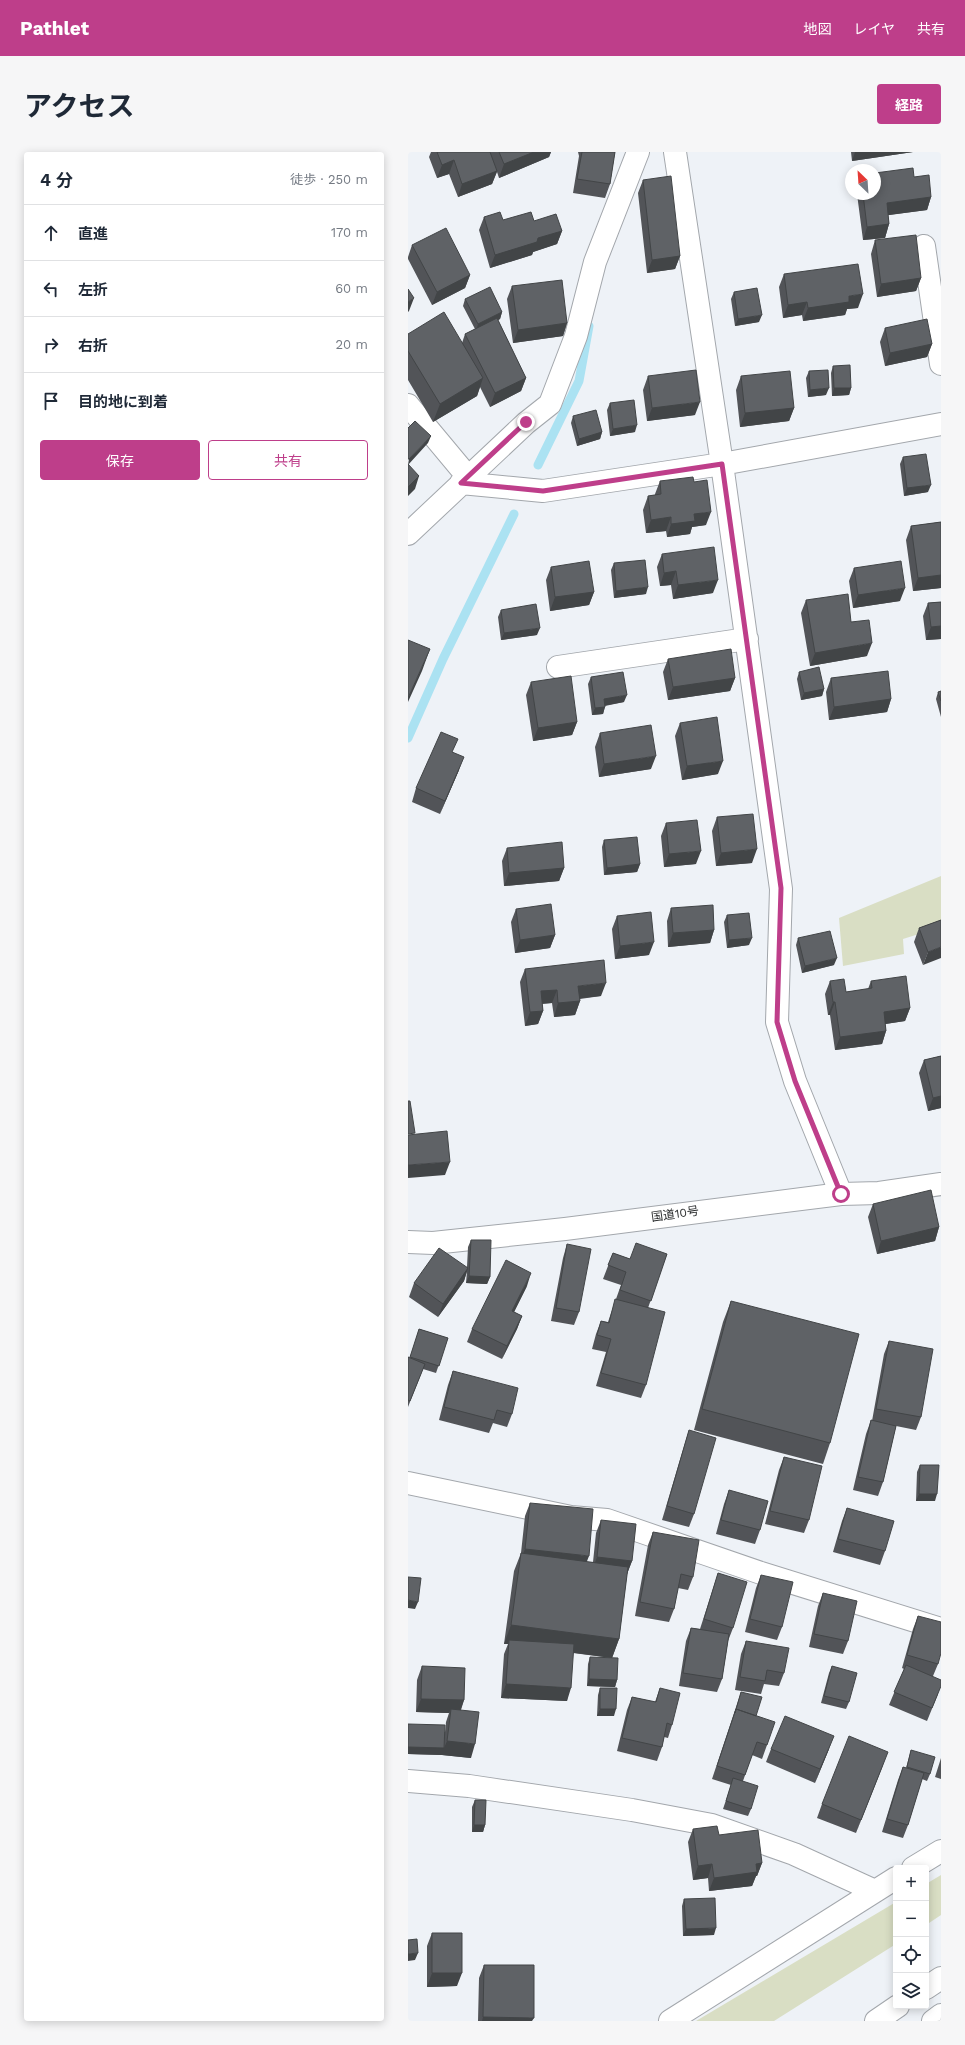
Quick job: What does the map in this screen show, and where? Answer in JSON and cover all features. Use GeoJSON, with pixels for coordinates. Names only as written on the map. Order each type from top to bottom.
{"type":"FeatureCollection","features":[{"type":"Feature","properties":{"kind":"main road"},"geometry":{"type":"LineString","coordinates":[[408,534],[526,422],[550,404],[576,336],[595,262],[638,152]]}},
{"type":"Feature","properties":{"kind":"main road"},"geometry":{"type":"LineString","coordinates":[[676,152],[722,464],[781,888],[777,1022],[795,1081],[841,1194]]}},
{"type":"Feature","properties":{"kind":"main road"},"geometry":{"type":"LineString","coordinates":[[924,246],[941,364]]}},
{"type":"Feature","properties":{"kind":"main road"},"geometry":{"type":"LineString","coordinates":[[408,405],[464,480],[543,491],[722,464],[941,424]]}},
{"type":"Feature","properties":{"kind":"main road"},"geometry":{"type":"LineString","coordinates":[[558,667],[747,640]]}},
{"type":"Feature","properties":{"kind":"main road","name":"国道10号"},"geometry":{"type":"LineString","coordinates":[[408,1242],[433,1243],[565,1229],[841,1194],[879,1193],[941,1184]]}},
{"type":"Feature","properties":{"kind":"main road"},"geometry":{"type":"LineString","coordinates":[[408,1483],[571,1517],[607,1520],[761,1573],[941,1629]]}},
{"type":"Feature","properties":{"kind":"main road"},"geometry":{"type":"LineString","coordinates":[[408,1781],[468,1786],[632,1810],[712,1825],[794,1854],[875,1891]]}},
{"type":"Feature","properties":{"kind":"main road"},"geometry":{"type":"LineString","coordinates":[[918,1865],[941,1851]]}},
{"type":"Feature","properties":{"kind":"main road"},"geometry":{"type":"LineString","coordinates":[[670,2021],[893,1880]]}},
{"type":"Feature","properties":{"kind":"main road"},"geometry":{"type":"LineString","coordinates":[[929,1986],[941,1978]]}},
{"type":"Feature","properties":{"kind":"main road"},"geometry":{"type":"LineString","coordinates":[[876,2021],[894,2009]]}},
{"type":"Feature","properties":{"kind":"main road"},"geometry":{"type":"LineString","coordinates":[[932,2021],[941,2015]]}},
{"type":"Feature","properties":{"kind":"green space"},"geometry":{"type":"Polygon","coordinates":[[[941,876],[941,927],[903,939],[904,954],[843,966],[839,918],[941,876]]]}},
{"type":"Feature","properties":{"kind":"green space"},"geometry":{"type":"Polygon","coordinates":[[[941,1875],[941,1915],[929,1923],[929,1901],[929,1882],[941,1875]]]}},
{"type":"Feature","properties":{"kind":"green space"},"geometry":{"type":"Polygon","coordinates":[[[893,1904],[893,1946],[774,2021],[696,2021],[893,1904]]]}},
{"type":"Feature","properties":{"kind":"building"},"geometry":{"type":"Polygon","coordinates":[[[437,152],[490,152],[497,171],[462,184],[454,160],[442,165],[437,152]]]}},
{"type":"Feature","properties":{"kind":"building"},"geometry":{"type":"Polygon","coordinates":[[[499,152],[534,152],[504,164],[499,152]]]}},
{"type":"Feature","properties":{"kind":"building"},"geometry":{"type":"Polygon","coordinates":[[[582,152],[615,152],[610,184],[577,179],[582,152]]]}},
{"type":"Feature","properties":{"kind":"building"},"geometry":{"type":"Polygon","coordinates":[[[913,168],[914,177],[929,175],[931,197],[887,203],[889,224],[867,227],[864,200],[881,200],[881,172],[913,168]]]}},
{"type":"Feature","properties":{"kind":"building"},"geometry":{"type":"Polygon","coordinates":[[[671,176],[680,256],[652,260],[643,180],[671,176]]]}},
{"type":"Feature","properties":{"kind":"building"},"geometry":{"type":"Polygon","coordinates":[[[500,212],[503,220],[531,212],[534,221],[556,214],[562,231],[538,238],[537,242],[495,255],[484,217],[500,212]]]}},
{"type":"Feature","properties":{"kind":"building"},"geometry":{"type":"Polygon","coordinates":[[[446,228],[470,275],[437,292],[412,245],[446,228]]]}},
{"type":"Feature","properties":{"kind":"building"},"geometry":{"type":"Polygon","coordinates":[[[916,235],[921,278],[881,284],[875,240],[916,235]]]}},
{"type":"Feature","properties":{"kind":"building"},"geometry":{"type":"Polygon","coordinates":[[[858,264],[863,294],[849,296],[849,302],[808,308],[807,302],[788,305],[784,274],[858,264]]]}},
{"type":"Feature","properties":{"kind":"building"},"geometry":{"type":"Polygon","coordinates":[[[562,280],[567,323],[518,330],[512,286],[562,280]]]}},
{"type":"Feature","properties":{"kind":"building"},"geometry":{"type":"Polygon","coordinates":[[[490,287],[502,312],[478,324],[465,299],[490,287]]]}},
{"type":"Feature","properties":{"kind":"building"},"geometry":{"type":"Polygon","coordinates":[[[757,288],[762,315],[738,319],[734,292],[757,288]]]}},
{"type":"Feature","properties":{"kind":"building"},"geometry":{"type":"Polygon","coordinates":[[[408,289],[414,298],[408,302],[408,289]]]}},
{"type":"Feature","properties":{"kind":"building"},"geometry":{"type":"Polygon","coordinates":[[[444,312],[483,378],[440,404],[408,351],[408,334],[444,312]]]}},
{"type":"Feature","properties":{"kind":"building"},"geometry":{"type":"Polygon","coordinates":[[[497,318],[526,378],[495,393],[465,334],[497,318]]]}},
{"type":"Feature","properties":{"kind":"building"},"geometry":{"type":"Polygon","coordinates":[[[927,319],[932,344],[890,353],[885,328],[927,319]]]}},
{"type":"Feature","properties":{"kind":"building"},"geometry":{"type":"Polygon","coordinates":[[[850,365],[851,388],[834,388],[833,366],[850,365]]]}},
{"type":"Feature","properties":{"kind":"building"},"geometry":{"type":"Polygon","coordinates":[[[696,370],[700,402],[652,408],[648,376],[696,370]]]}},
{"type":"Feature","properties":{"kind":"building"},"geometry":{"type":"Polygon","coordinates":[[[828,370],[829,388],[810,390],[809,371],[828,370]]]}},
{"type":"Feature","properties":{"kind":"building"},"geometry":{"type":"Polygon","coordinates":[[[790,371],[794,408],[745,413],[741,376],[790,371]]]}},
{"type":"Feature","properties":{"kind":"building"},"geometry":{"type":"Polygon","coordinates":[[[634,400],[637,425],[613,429],[610,403],[634,400]]]}},
{"type":"Feature","properties":{"kind":"building"},"geometry":{"type":"Polygon","coordinates":[[[596,410],[602,432],[579,439],[573,416],[596,410]]]}},
{"type":"Feature","properties":{"kind":"building"},"geometry":{"type":"Polygon","coordinates":[[[415,421],[431,436],[408,459],[408,428],[415,421]]]}},
{"type":"Feature","properties":{"kind":"building"},"geometry":{"type":"Polygon","coordinates":[[[926,454],[931,485],[907,488],[903,457],[926,454]]]}},
{"type":"Feature","properties":{"kind":"building"},"geometry":{"type":"Polygon","coordinates":[[[408,464],[419,476],[408,487],[408,464]]]}},
{"type":"Feature","properties":{"kind":"building"},"geometry":{"type":"Polygon","coordinates":[[[693,477],[694,482],[707,480],[711,512],[694,514],[695,521],[671,524],[671,517],[651,520],[648,496],[661,494],[660,481],[693,477]]]}},
{"type":"Feature","properties":{"kind":"building"},"geometry":{"type":"Polygon","coordinates":[[[941,522],[941,575],[918,578],[911,526],[941,522]]]}},
{"type":"Feature","properties":{"kind":"building"},"geometry":{"type":"Polygon","coordinates":[[[714,547],[718,580],[678,585],[676,571],[664,573],[662,554],[714,547]]]}},
{"type":"Feature","properties":{"kind":"building"},"geometry":{"type":"Polygon","coordinates":[[[645,560],[648,587],[616,591],[614,563],[645,560]]]}},
{"type":"Feature","properties":{"kind":"building"},"geometry":{"type":"Polygon","coordinates":[[[589,561],[594,592],[555,597],[551,567],[589,561]]]}},
{"type":"Feature","properties":{"kind":"building"},"geometry":{"type":"Polygon","coordinates":[[[901,561],[905,588],[858,595],[854,568],[901,561]]]}},
{"type":"Feature","properties":{"kind":"building"},"geometry":{"type":"Polygon","coordinates":[[[848,594],[851,622],[869,620],[872,643],[815,653],[806,600],[848,594]]]}},
{"type":"Feature","properties":{"kind":"building"},"geometry":{"type":"Polygon","coordinates":[[[941,602],[941,626],[931,627],[928,603],[941,602]]]}},
{"type":"Feature","properties":{"kind":"building"},"geometry":{"type":"Polygon","coordinates":[[[536,604],[540,628],[504,633],[501,610],[536,604]]]}},
{"type":"Feature","properties":{"kind":"building"},"geometry":{"type":"Polygon","coordinates":[[[408,640],[430,649],[408,698],[408,640]]]}},
{"type":"Feature","properties":{"kind":"building"},"geometry":{"type":"Polygon","coordinates":[[[731,649],[735,678],[673,687],[668,659],[731,649]]]}},
{"type":"Feature","properties":{"kind":"building"},"geometry":{"type":"Polygon","coordinates":[[[819,667],[824,689],[804,693],[799,672],[819,667]]]}},
{"type":"Feature","properties":{"kind":"building"},"geometry":{"type":"Polygon","coordinates":[[[888,671],[891,699],[834,707],[831,678],[888,671]]]}},
{"type":"Feature","properties":{"kind":"building"},"geometry":{"type":"Polygon","coordinates":[[[623,672],[627,695],[604,699],[605,707],[595,708],[591,677],[623,672]]]}},
{"type":"Feature","properties":{"kind":"building"},"geometry":{"type":"Polygon","coordinates":[[[571,676],[577,722],[538,728],[531,682],[571,676]]]}},
{"type":"Feature","properties":{"kind":"building"},"geometry":{"type":"Polygon","coordinates":[[[941,691],[941,701],[938,692],[941,691]]]}},
{"type":"Feature","properties":{"kind":"building"},"geometry":{"type":"Polygon","coordinates":[[[717,717],[723,761],[687,766],[680,723],[717,717]]]}},
{"type":"Feature","properties":{"kind":"building"},"geometry":{"type":"Polygon","coordinates":[[[651,725],[656,756],[604,764],[600,733],[651,725]]]}},
{"type":"Feature","properties":{"kind":"building"},"geometry":{"type":"Polygon","coordinates":[[[441,732],[458,739],[452,752],[464,757],[445,801],[416,788],[441,732]]]}},
{"type":"Feature","properties":{"kind":"building"},"geometry":{"type":"Polygon","coordinates":[[[753,814],[757,849],[721,853],[717,817],[753,814]]]}},
{"type":"Feature","properties":{"kind":"building"},"geometry":{"type":"Polygon","coordinates":[[[697,820],[701,851],[669,854],[666,823],[697,820]]]}},
{"type":"Feature","properties":{"kind":"building"},"geometry":{"type":"Polygon","coordinates":[[[637,837],[640,864],[607,868],[604,840],[637,837]]]}},
{"type":"Feature","properties":{"kind":"building"},"geometry":{"type":"Polygon","coordinates":[[[562,842],[564,868],[509,873],[507,848],[562,842]]]}},
{"type":"Feature","properties":{"kind":"building"},"geometry":{"type":"Polygon","coordinates":[[[551,904],[555,935],[520,940],[516,909],[551,904]]]}},
{"type":"Feature","properties":{"kind":"building"},"geometry":{"type":"Polygon","coordinates":[[[713,905],[714,930],[673,933],[671,908],[713,905]]]}},
{"type":"Feature","properties":{"kind":"building"},"geometry":{"type":"Polygon","coordinates":[[[651,912],[654,942],[620,946],[617,916],[651,912]]]}},
{"type":"Feature","properties":{"kind":"building"},"geometry":{"type":"Polygon","coordinates":[[[749,913],[752,938],[729,940],[727,915],[749,913]]]}},
{"type":"Feature","properties":{"kind":"building"},"geometry":{"type":"Polygon","coordinates":[[[941,920],[941,947],[928,952],[919,928],[941,920]]]}},
{"type":"Feature","properties":{"kind":"building"},"geometry":{"type":"Polygon","coordinates":[[[830,931],[837,958],[805,966],[798,938],[830,931]]]}},
{"type":"Feature","properties":{"kind":"building"},"geometry":{"type":"Polygon","coordinates":[[[604,960],[606,983],[578,986],[580,1001],[558,1003],[557,990],[541,991],[543,1011],[530,1012],[525,969],[604,960]]]}},
{"type":"Feature","properties":{"kind":"building"},"geometry":{"type":"Polygon","coordinates":[[[906,976],[910,1008],[884,1012],[886,1031],[840,1037],[835,1002],[833,1002],[830,981],[844,979],[846,992],[872,988],[871,981],[906,976]]]}},
{"type":"Feature","properties":{"kind":"building"},"geometry":{"type":"Polygon","coordinates":[[[941,1056],[941,1096],[933,1098],[924,1060],[941,1056]]]}},
{"type":"Feature","properties":{"kind":"building"},"geometry":{"type":"Polygon","coordinates":[[[408,1101],[410,1101],[415,1133],[408,1134],[408,1101]]]}},
{"type":"Feature","properties":{"kind":"building"},"geometry":{"type":"Polygon","coordinates":[[[447,1131],[450,1162],[408,1165],[408,1135],[447,1131]]]}},
{"type":"Feature","properties":{"kind":"building"},"geometry":{"type":"Polygon","coordinates":[[[931,1190],[939,1227],[881,1241],[873,1204],[931,1190]]]}},
{"type":"Feature","properties":{"kind":"building"},"geometry":{"type":"Polygon","coordinates":[[[471,1240],[491,1240],[490,1277],[469,1276],[471,1240]]]}},
{"type":"Feature","properties":{"kind":"building"},"geometry":{"type":"Polygon","coordinates":[[[636,1243],[667,1254],[651,1301],[620,1290],[626,1272],[608,1265],[613,1253],[630,1259],[636,1243]]]}},
{"type":"Feature","properties":{"kind":"building"},"geometry":{"type":"Polygon","coordinates":[[[567,1244],[591,1249],[579,1312],[556,1308],[567,1244]]]}},
{"type":"Feature","properties":{"kind":"building"},"geometry":{"type":"Polygon","coordinates":[[[439,1248],[468,1268],[443,1304],[414,1283],[439,1248]]]}},
{"type":"Feature","properties":{"kind":"building"},"geometry":{"type":"Polygon","coordinates":[[[506,1260],[531,1273],[512,1311],[522,1316],[507,1346],[472,1329],[506,1260]]]}},
{"type":"Feature","properties":{"kind":"building"},"geometry":{"type":"Polygon","coordinates":[[[615,1299],[665,1312],[646,1385],[601,1373],[611,1339],[597,1335],[601,1321],[609,1323],[615,1299]]]}},
{"type":"Feature","properties":{"kind":"building"},"geometry":{"type":"Polygon","coordinates":[[[731,1301],[859,1334],[830,1443],[702,1409],[731,1301]]]}},
{"type":"Feature","properties":{"kind":"building"},"geometry":{"type":"Polygon","coordinates":[[[419,1329],[448,1338],[439,1366],[410,1357],[419,1329]]]}},
{"type":"Feature","properties":{"kind":"building"},"geometry":{"type":"Polygon","coordinates":[[[889,1341],[933,1349],[921,1417],[876,1409],[889,1341]]]}},
{"type":"Feature","properties":{"kind":"building"},"geometry":{"type":"Polygon","coordinates":[[[408,1357],[425,1364],[410,1401],[408,1400],[408,1357]]]}},
{"type":"Feature","properties":{"kind":"building"},"geometry":{"type":"Polygon","coordinates":[[[453,1371],[518,1388],[512,1414],[497,1410],[494,1420],[444,1407],[453,1371]]]}},
{"type":"Feature","properties":{"kind":"building"},"geometry":{"type":"Polygon","coordinates":[[[871,1420],[896,1426],[883,1482],[858,1477],[871,1420]]]}},
{"type":"Feature","properties":{"kind":"building"},"geometry":{"type":"Polygon","coordinates":[[[689,1430],[716,1438],[694,1514],[667,1506],[689,1430]]]}},
{"type":"Feature","properties":{"kind":"building"},"geometry":{"type":"Polygon","coordinates":[[[784,1457],[822,1466],[809,1520],[770,1511],[784,1457]]]}},
{"type":"Feature","properties":{"kind":"building"},"geometry":{"type":"Polygon","coordinates":[[[920,1465],[939,1465],[937,1494],[919,1494],[920,1465]]]}},
{"type":"Feature","properties":{"kind":"building"},"geometry":{"type":"Polygon","coordinates":[[[729,1490],[768,1501],[760,1530],[721,1520],[729,1490]]]}},
{"type":"Feature","properties":{"kind":"building"},"geometry":{"type":"Polygon","coordinates":[[[530,1503],[593,1509],[589,1556],[525,1549],[530,1503]]]}},
{"type":"Feature","properties":{"kind":"building"},"geometry":{"type":"Polygon","coordinates":[[[847,1508],[894,1521],[885,1551],[838,1539],[847,1508]]]}},
{"type":"Feature","properties":{"kind":"building"},"geometry":{"type":"Polygon","coordinates":[[[601,1520],[636,1524],[632,1561],[597,1557],[601,1520]]]}},
{"type":"Feature","properties":{"kind":"building"},"geometry":{"type":"Polygon","coordinates":[[[653,1532],[699,1540],[693,1577],[681,1574],[674,1609],[640,1602],[653,1532]]]}},
{"type":"Feature","properties":{"kind":"building"},"geometry":{"type":"Polygon","coordinates":[[[521,1553],[628,1567],[619,1639],[511,1625],[521,1553]]]}},
{"type":"Feature","properties":{"kind":"building"},"geometry":{"type":"Polygon","coordinates":[[[718,1573],[747,1582],[733,1628],[704,1619],[718,1573]]]}},
{"type":"Feature","properties":{"kind":"building"},"geometry":{"type":"Polygon","coordinates":[[[761,1575],[793,1582],[782,1627],[750,1619],[761,1575]]]}},
{"type":"Feature","properties":{"kind":"building"},"geometry":{"type":"Polygon","coordinates":[[[408,1577],[421,1578],[418,1602],[408,1600],[408,1577]]]}},
{"type":"Feature","properties":{"kind":"building"},"geometry":{"type":"Polygon","coordinates":[[[823,1593],[857,1601],[848,1641],[814,1634],[823,1593]]]}},
{"type":"Feature","properties":{"kind":"building"},"geometry":{"type":"Polygon","coordinates":[[[918,1616],[941,1622],[941,1653],[938,1664],[907,1655],[918,1616]]]}},
{"type":"Feature","properties":{"kind":"building"},"geometry":{"type":"Polygon","coordinates":[[[691,1628],[729,1634],[722,1679],[683,1673],[691,1628]]]}},
{"type":"Feature","properties":{"kind":"building"},"geometry":{"type":"Polygon","coordinates":[[[509,1640],[574,1644],[571,1688],[506,1684],[509,1640]]]}},
{"type":"Feature","properties":{"kind":"building"},"geometry":{"type":"Polygon","coordinates":[[[746,1641],[789,1648],[784,1673],[767,1670],[765,1681],[740,1677],[746,1641]]]}},
{"type":"Feature","properties":{"kind":"building"},"geometry":{"type":"Polygon","coordinates":[[[590,1657],[618,1658],[617,1680],[589,1679],[590,1657]]]}},
{"type":"Feature","properties":{"kind":"building"},"geometry":{"type":"Polygon","coordinates":[[[906,1665],[941,1680],[941,1686],[932,1708],[894,1692],[906,1665]]]}},
{"type":"Feature","properties":{"kind":"building"},"geometry":{"type":"Polygon","coordinates":[[[422,1666],[465,1668],[464,1700],[421,1699],[422,1666]]]}},
{"type":"Feature","properties":{"kind":"building"},"geometry":{"type":"Polygon","coordinates":[[[832,1666],[857,1673],[849,1702],[824,1696],[832,1666]]]}},
{"type":"Feature","properties":{"kind":"building"},"geometry":{"type":"Polygon","coordinates":[[[600,1688],[617,1688],[616,1709],[600,1709],[600,1688]]]}},
{"type":"Feature","properties":{"kind":"building"},"geometry":{"type":"Polygon","coordinates":[[[660,1688],[680,1693],[672,1725],[667,1723],[662,1747],[622,1738],[632,1697],[656,1702],[660,1688]]]}},
{"type":"Feature","properties":{"kind":"building"},"geometry":{"type":"Polygon","coordinates":[[[741,1692],[762,1697],[756,1716],[736,1709],[741,1692]]]}},
{"type":"Feature","properties":{"kind":"building"},"geometry":{"type":"Polygon","coordinates":[[[451,1709],[479,1712],[475,1744],[447,1741],[451,1709]]]}},
{"type":"Feature","properties":{"kind":"building"},"geometry":{"type":"Polygon","coordinates":[[[736,1709],[775,1722],[767,1745],[757,1742],[745,1775],[717,1766],[736,1709]]]}},
{"type":"Feature","properties":{"kind":"building"},"geometry":{"type":"Polygon","coordinates":[[[785,1716],[834,1736],[820,1769],[771,1749],[785,1716]]]}},
{"type":"Feature","properties":{"kind":"building"},"geometry":{"type":"Polygon","coordinates":[[[408,1724],[445,1725],[444,1748],[408,1747],[408,1724]]]}},
{"type":"Feature","properties":{"kind":"building"},"geometry":{"type":"Polygon","coordinates":[[[849,1736],[888,1752],[861,1820],[822,1804],[849,1736]]]}},
{"type":"Feature","properties":{"kind":"building"},"geometry":{"type":"Polygon","coordinates":[[[911,1750],[935,1757],[930,1774],[907,1767],[911,1750]]]}},
{"type":"Feature","properties":{"kind":"building"},"geometry":{"type":"Polygon","coordinates":[[[903,1767],[924,1773],[908,1825],[887,1819],[903,1767]]]}},
{"type":"Feature","properties":{"kind":"building"},"geometry":{"type":"Polygon","coordinates":[[[733,1778],[758,1786],[751,1809],[726,1801],[733,1778]]]}},
{"type":"Feature","properties":{"kind":"building"},"geometry":{"type":"Polygon","coordinates":[[[475,1800],[486,1800],[485,1825],[474,1825],[475,1800]]]}},
{"type":"Feature","properties":{"kind":"building"},"geometry":{"type":"Polygon","coordinates":[[[717,1826],[719,1835],[758,1830],[762,1863],[756,1864],[757,1872],[714,1878],[712,1864],[698,1866],[693,1829],[717,1826]]]}},
{"type":"Feature","properties":{"kind":"building"},"geometry":{"type":"Polygon","coordinates":[[[715,1898],[716,1928],[686,1929],[684,1899],[715,1898]]]}},
{"type":"Feature","properties":{"kind":"building"},"geometry":{"type":"Polygon","coordinates":[[[432,1933],[462,1933],[462,1973],[432,1973],[432,1933]]]}},
{"type":"Feature","properties":{"kind":"building"},"geometry":{"type":"Polygon","coordinates":[[[417,1939],[418,1953],[408,1954],[408,1940],[417,1939]]]}},
{"type":"Feature","properties":{"kind":"building"},"geometry":{"type":"Polygon","coordinates":[[[484,1965],[534,1965],[534,2018],[483,2017],[484,1965]]]}},
{"type":"Feature","properties":{"kind":"waterway"},"geometry":{"type":"LineString","coordinates":[[538,465],[579,381],[589,326]]}},
{"type":"Feature","properties":{"kind":"waterway"},"geometry":{"type":"LineString","coordinates":[[408,738],[443,659],[514,514]]}},
{"type":"Feature","properties":{"kind":"route"},"geometry":{"type":"LineString","coordinates":[[526,422],[461,483],[543,491],[722,464],[781,888],[777,1022],[795,1081],[841,1194]]}}]}
